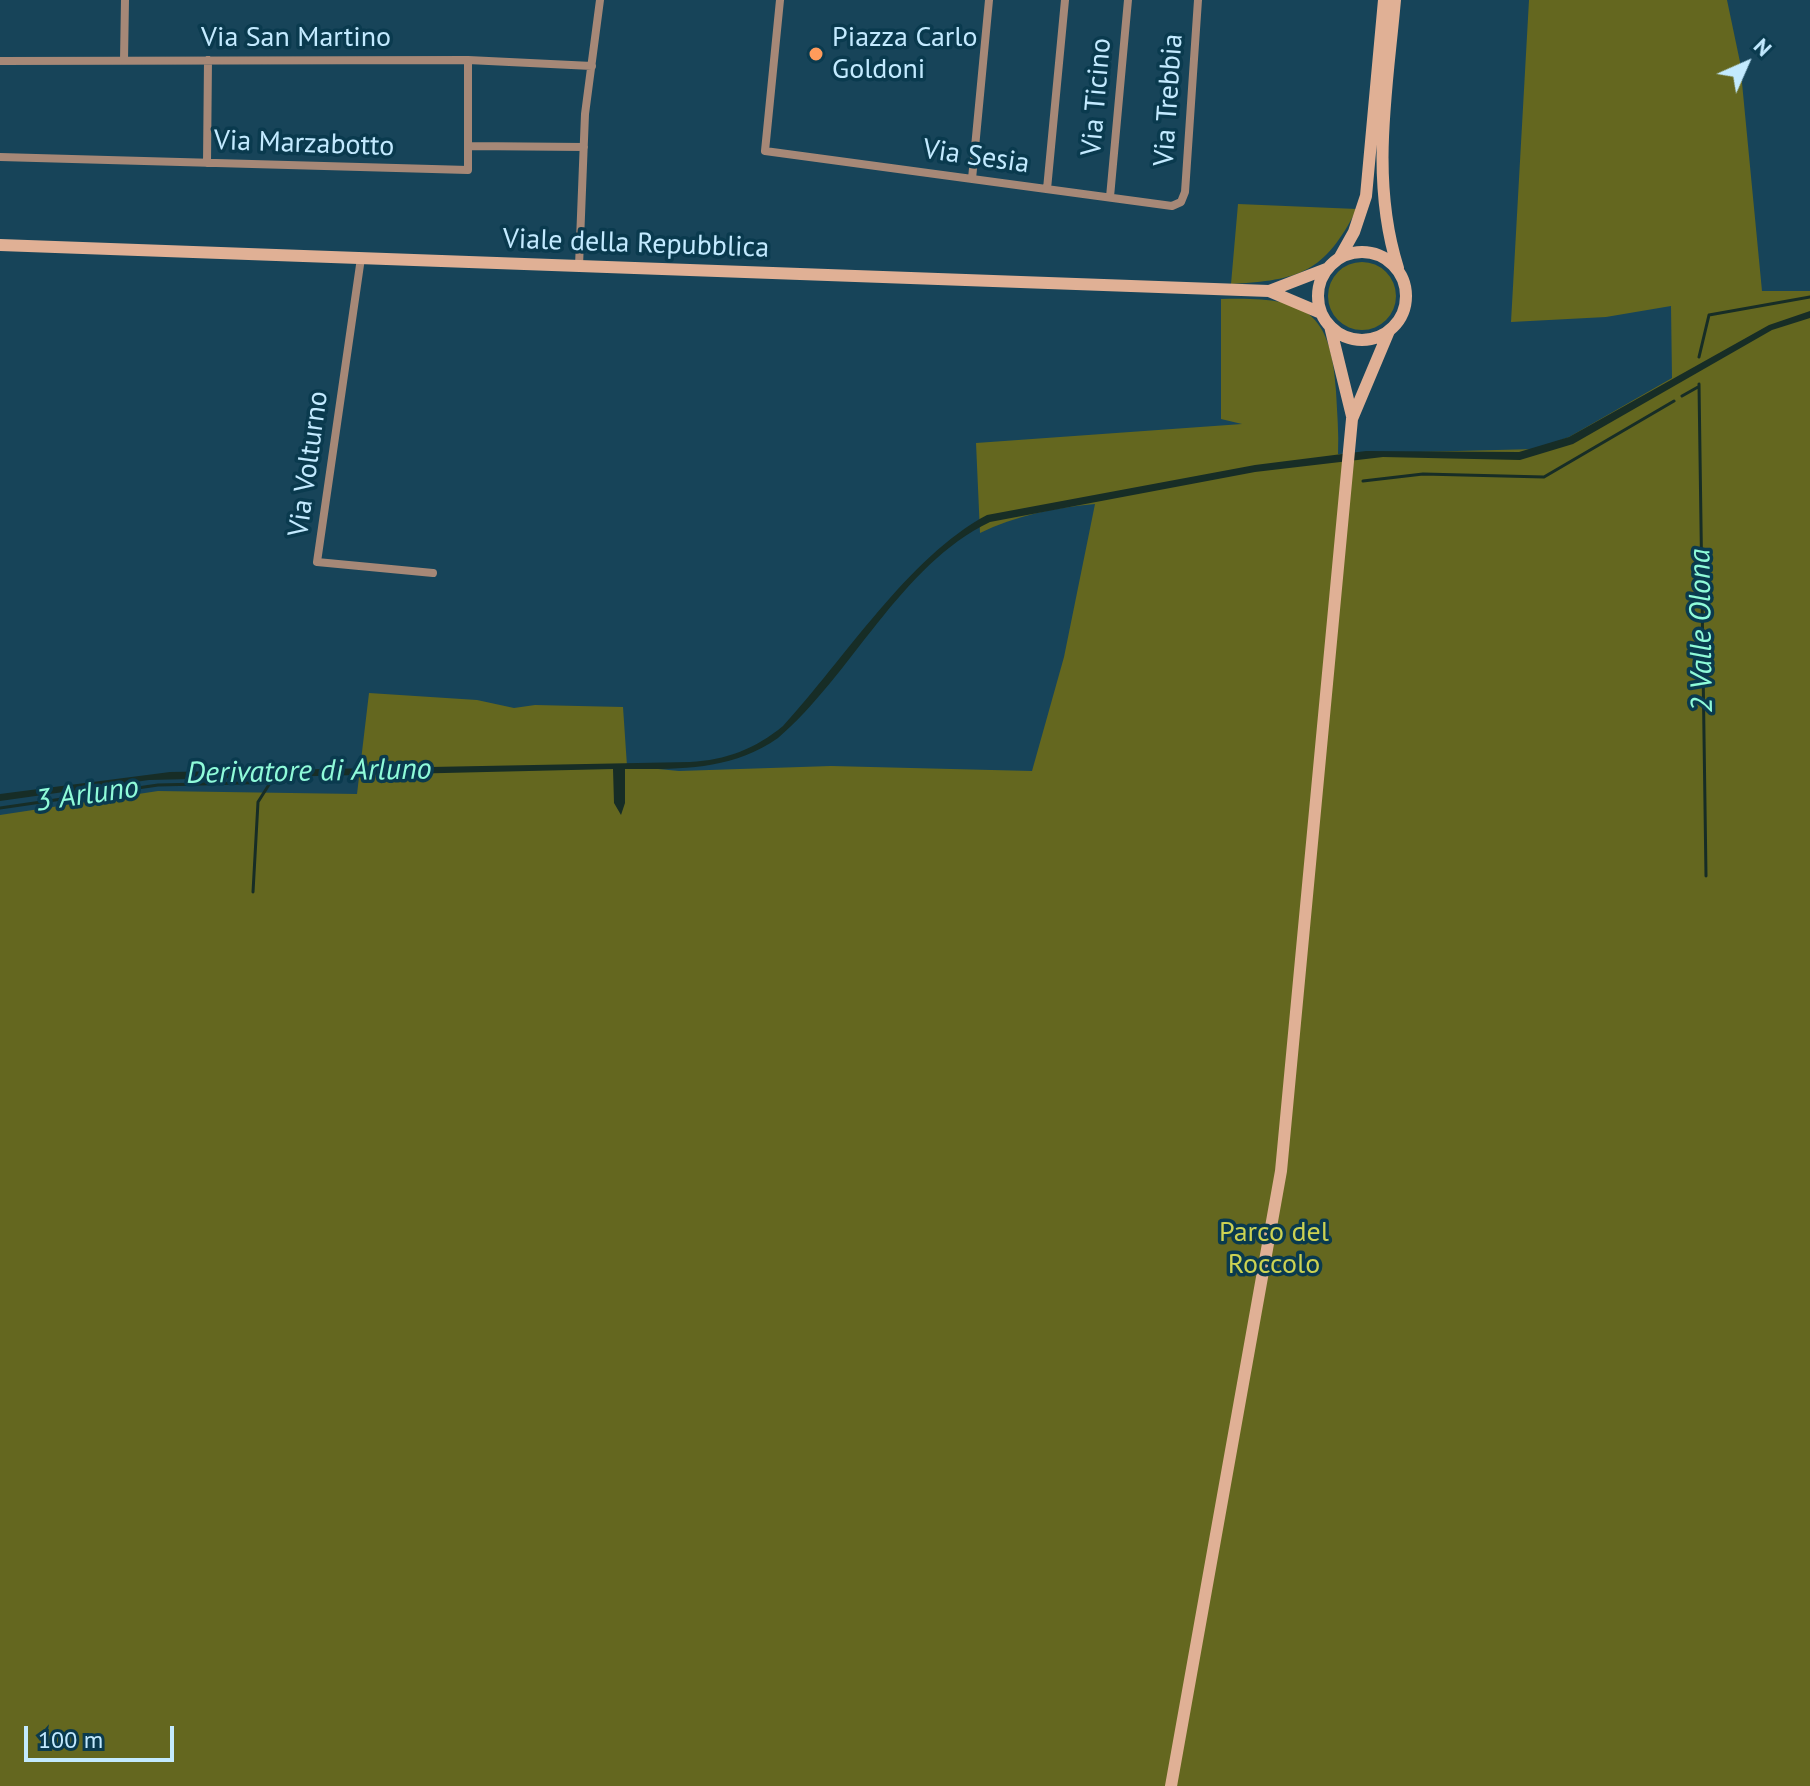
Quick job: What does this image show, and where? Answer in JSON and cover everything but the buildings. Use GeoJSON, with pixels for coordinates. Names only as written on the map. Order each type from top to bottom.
{"type":"FeatureCollection","features":[{"type":"Feature","properties":{"kind":"main road"},"geometry":{"type":"LineString","coordinates":[[1269,291],[1327,269],[1340,257],[1362,213],[1384,0]]}},
{"type":"Feature","properties":{"kind":"main road"},"geometry":{"type":"LineString","coordinates":[[1171,1786],[1281,1171],[1352,419],[1389,331],[1400,318],[1406,302],[1405,286],[1386,221],[1381,178],[1395,0]]}},
{"type":"Feature","properties":{"kind":"main road","name":"Viale della Repubblica"},"geometry":{"type":"LineString","coordinates":[[0,245],[1269,291]]}},
{"type":"Feature","properties":{"kind":"main road"},"geometry":{"type":"LineString","coordinates":[[1340,257],[1372,252],[1399,271]]}},
{"type":"Feature","properties":{"kind":"main road"},"geometry":{"type":"LineString","coordinates":[[1327,269],[1318,290],[1321,313],[1330,326],[1343,336],[1358,340],[1375,338],[1389,331]]}},
{"type":"Feature","properties":{"kind":"main road"},"geometry":{"type":"LineString","coordinates":[[1269,291],[1321,313]]}},
{"type":"Feature","properties":{"kind":"main road"},"geometry":{"type":"LineString","coordinates":[[1330,326],[1352,419]]}},
{"type":"Feature","properties":{"kind":"street"},"geometry":{"type":"LineString","coordinates":[[124,60],[125,0]]}},
{"type":"Feature","properties":{"kind":"street"},"geometry":{"type":"LineString","coordinates":[[579,266],[584,147],[600,0]]}},
{"type":"Feature","properties":{"kind":"street","name":"Via Sesia"},"geometry":{"type":"LineString","coordinates":[[780,0],[765,151],[1172,206],[1181,202]]}},
{"type":"Feature","properties":{"kind":"street"},"geometry":{"type":"LineString","coordinates":[[972,179],[989,0]]}},
{"type":"Feature","properties":{"kind":"street"},"geometry":{"type":"LineString","coordinates":[[1047,189],[1065,0]]}},
{"type":"Feature","properties":{"kind":"street","name":"Via Ticino"},"geometry":{"type":"LineString","coordinates":[[1110,197],[1128,0]]}},
{"type":"Feature","properties":{"kind":"street","name":"Via Trebbia"},"geometry":{"type":"LineString","coordinates":[[1181,202],[1185,192],[1198,0]]}},
{"type":"Feature","properties":{"kind":"street"},"geometry":{"type":"LineString","coordinates":[[207,163],[208,60]]}},
{"type":"Feature","properties":{"kind":"street"},"geometry":{"type":"LineString","coordinates":[[468,60],[468,146],[584,147]]}},
{"type":"Feature","properties":{"kind":"street","name":"Via San Martino"},"geometry":{"type":"LineString","coordinates":[[0,61],[468,60],[592,66]]}},
{"type":"Feature","properties":{"kind":"street","name":"Via Marzabotto"},"geometry":{"type":"LineString","coordinates":[[0,157],[468,170],[468,146]]}},
{"type":"Feature","properties":{"kind":"street","name":"Via Volturno"},"geometry":{"type":"LineString","coordinates":[[361,258],[317,562],[433,573]]}},
{"type":"Feature","properties":{"kind":"green space","name":"Parco del Roccolo"},"geometry":{"type":"Polygon","coordinates":[[[1529,0],[1727,0],[1740,62],[1762,291],[1810,291],[1810,1786],[0,1786],[0,815],[158,791],[357,794],[369,693],[477,700],[514,708],[535,705],[623,707],[627,766],[679,771],[831,766],[1032,771],[1064,657],[1095,504],[1036,513],[980,533],[976,443],[1242,424],[1221,419],[1221,299],[1291,305],[1306,312],[1318,324],[1327,340],[1333,363],[1338,454],[1536,449],[1569,437],[1672,378],[1671,306],[1606,317],[1511,322],[1529,0]]]}},
{"type":"Feature","properties":{"kind":"green space"},"geometry":{"type":"Polygon","coordinates":[[[1238,204],[1357,209],[1333,247],[1308,269],[1275,280],[1231,284],[1238,204]]]}},
{"type":"Feature","properties":{"kind":"green space"},"geometry":{"type":"Polygon","coordinates":[[[1355,262],[1369,262],[1381,267],[1391,277],[1396,296],[1391,315],[1381,325],[1369,330],[1355,330],[1343,325],[1333,315],[1328,303],[1328,289],[1333,277],[1343,267],[1355,262]]]}},
{"type":"Feature","properties":{"kind":"water","name":"Derivatore di Arluno"},"geometry":{"type":"Polygon","coordinates":[[[1810,311],[1810,318],[1772,330],[1573,444],[1520,460],[1383,457],[1255,472],[990,522],[958,541],[929,565],[878,622],[830,684],[778,738],[742,757],[704,766],[625,769],[625,803],[621,815],[614,803],[613,769],[149,780],[0,801],[0,794],[170,772],[690,762],[728,756],[762,741],[783,726],[878,612],[930,556],[987,515],[1255,465],[1366,451],[1519,452],[1569,437],[1769,325],[1810,311]]]}},
{"type":"Feature","properties":{"kind":"waterway","name":"2 Valle Olona"},"geometry":{"type":"LineString","coordinates":[[1699,357],[1709,315],[1810,297]]}},
{"type":"Feature","properties":{"kind":"waterway","name":"2 Valle Olona"},"geometry":{"type":"LineString","coordinates":[[1699,384],[1706,876]]}},
{"type":"Feature","properties":{"kind":"waterway","name":"2 Valle Olona"},"geometry":{"type":"LineString","coordinates":[[1682,396],[1698,387]]}},
{"type":"Feature","properties":{"kind":"waterway","name":"2 Valle Olona"},"geometry":{"type":"LineString","coordinates":[[1363,481],[1423,474],[1544,477],[1674,401]]}},
{"type":"Feature","properties":{"kind":"waterway","name":"3 Arluno"},"geometry":{"type":"LineString","coordinates":[[0,808],[158,785],[284,782]]}},
{"type":"Feature","properties":{"kind":"waterway","name":"3 Arluno"},"geometry":{"type":"LineString","coordinates":[[253,892],[258,802],[270,783]]}},
{"type":"Feature","properties":{"kind":"place","name":"Piazza Carlo Goldoni"},"geometry":{"type":"Point","coordinates":[816,54]}}]}
